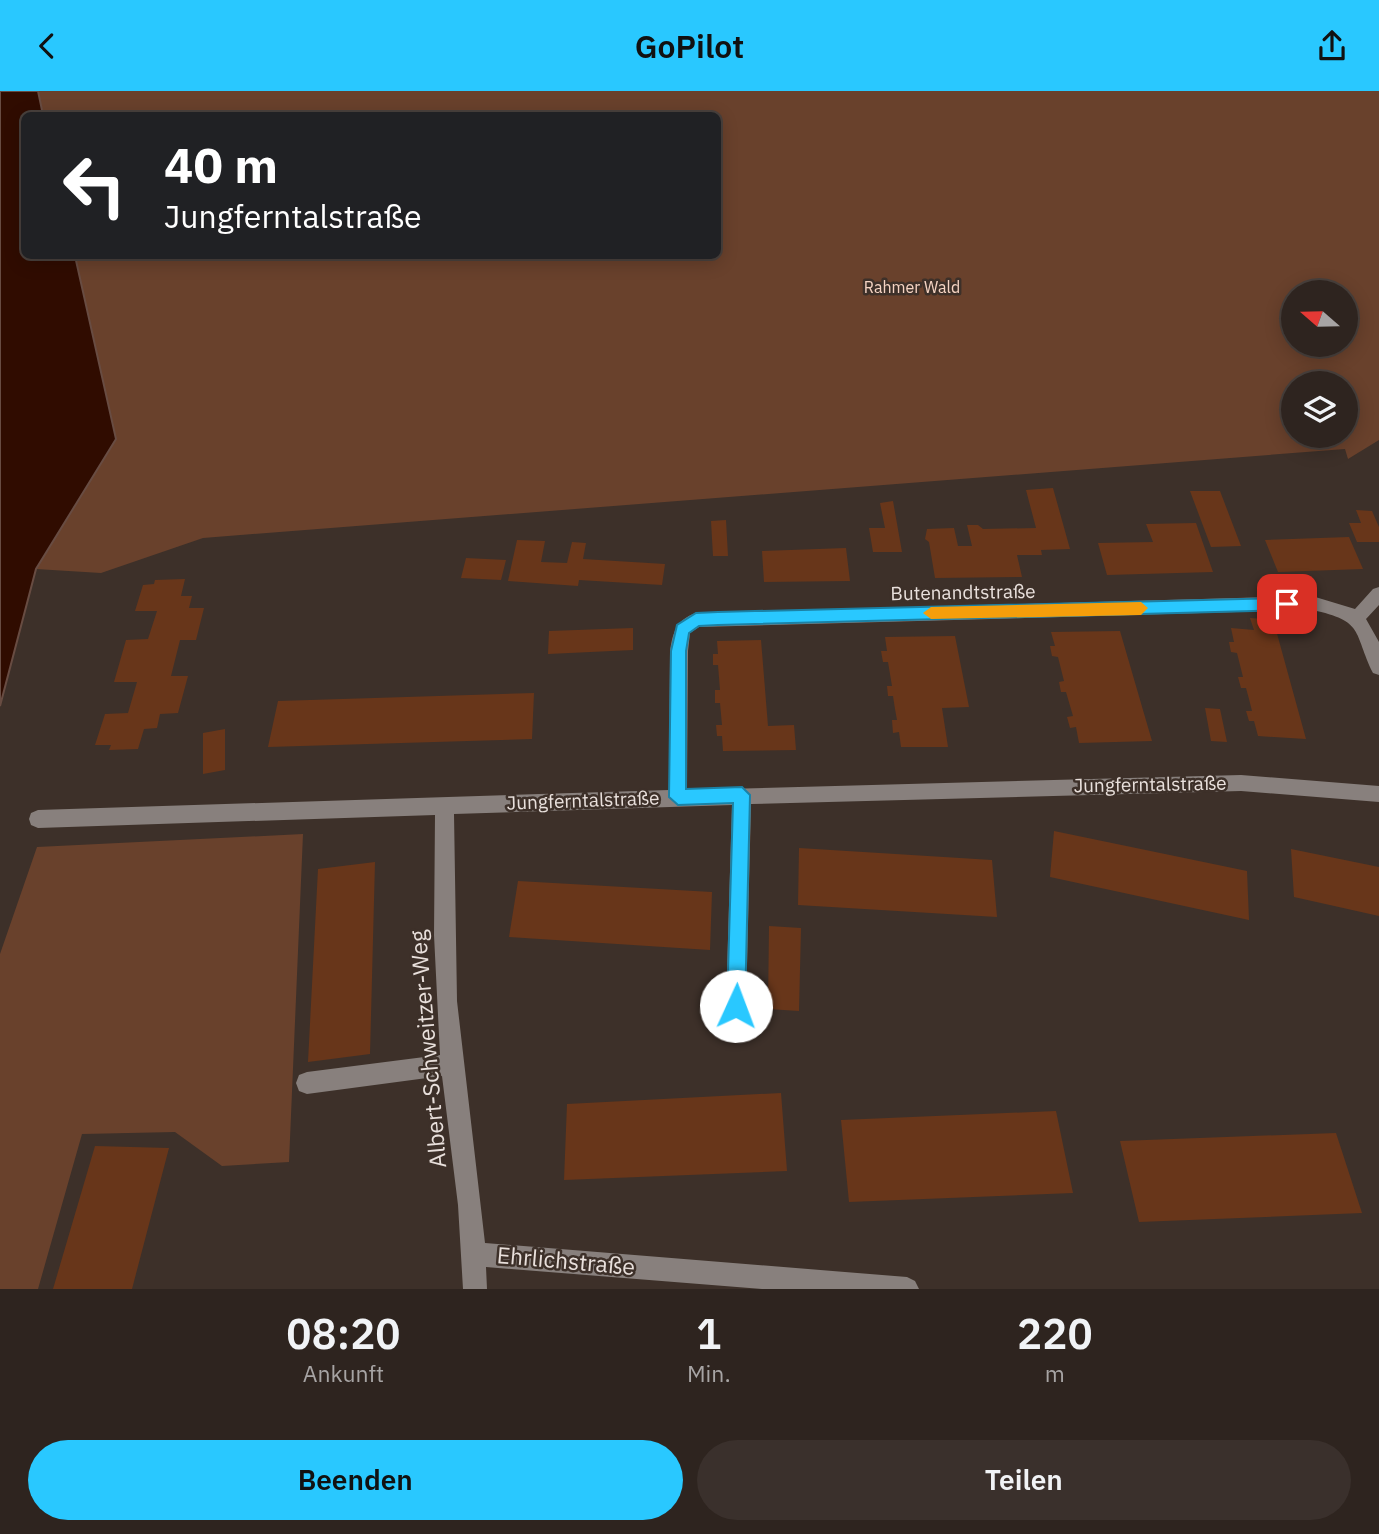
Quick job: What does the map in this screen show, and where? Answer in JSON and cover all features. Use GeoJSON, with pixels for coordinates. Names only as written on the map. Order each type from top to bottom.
{"type":"FeatureCollection","features":[{"type":"Feature","properties":{"kind":"street"},"geometry":{"type":"LineString","coordinates":[[1379,594],[1356,618],[1368,632],[1379,668]]}},
{"type":"Feature","properties":{"kind":"street","name":"Butenandtstraße"},"geometry":{"type":"LineString","coordinates":[[678,797],[678,651],[682,630],[696,620],[1312,603],[1342,608],[1356,618]]}},
{"type":"Feature","properties":{"kind":"street","name":"Jungferntalstraße"},"geometry":{"type":"LineString","coordinates":[[38,818],[742,795],[1228,783],[1379,794]]}},
{"type":"Feature","properties":{"kind":"street"},"geometry":{"type":"LineString","coordinates":[[736,1006],[742,795]]}},
{"type":"Feature","properties":{"kind":"street","name":"Albert-Schweitzer-Weg"},"geometry":{"type":"LineString","coordinates":[[445,804],[443,922],[452,1064],[475,1254],[475,1289]]}},
{"type":"Feature","properties":{"kind":"street"},"geometry":{"type":"LineString","coordinates":[[307,1083],[452,1064]]}},
{"type":"Feature","properties":{"kind":"street","name":"Ehrlichstraße"},"geometry":{"type":"LineString","coordinates":[[475,1254],[907,1289]]}},
{"type":"Feature","properties":{"kind":"green space","name":"Rahmer Wald"},"geometry":{"type":"Polygon","coordinates":[[[38,91],[1379,91],[1379,440],[1348,459],[1345,449],[203,538],[101,573],[36,569],[116,439],[76,259],[721,259],[721,112],[42,112],[38,91]]]}},
{"type":"Feature","properties":{"kind":"green space"},"geometry":{"type":"Polygon","coordinates":[[[303,834],[289,1162],[222,1166],[175,1132],[82,1134],[38,1289],[0,1289],[0,954],[37,847],[303,834]]]}},
{"type":"Feature","properties":{"kind":"shaded area"},"geometry":{"type":"Polygon","coordinates":[[[0,91],[38,91],[42,112],[21,112],[21,259],[76,259],[116,439],[36,569],[0,706],[0,91]]]}},
{"type":"Feature","properties":{"kind":"building"},"geometry":{"type":"Polygon","coordinates":[[[1053,488],[1070,549],[1041,550],[1042,555],[1017,555],[1022,577],[935,578],[929,542],[925,539],[927,529],[954,528],[958,546],[972,546],[967,525],[978,525],[983,529],[1036,528],[1026,490],[1053,488]]]}},
{"type":"Feature","properties":{"kind":"building"},"geometry":{"type":"Polygon","coordinates":[[[1190,491],[1220,491],[1241,546],[1211,547],[1190,491]]]}},
{"type":"Feature","properties":{"kind":"building"},"geometry":{"type":"Polygon","coordinates":[[[893,501],[902,552],[873,552],[869,528],[885,528],[880,503],[893,501]]]}},
{"type":"Feature","properties":{"kind":"building"},"geometry":{"type":"Polygon","coordinates":[[[1356,510],[1372,511],[1379,527],[1379,542],[1357,542],[1349,523],[1361,523],[1356,510]]]}},
{"type":"Feature","properties":{"kind":"building"},"geometry":{"type":"Polygon","coordinates":[[[726,520],[728,556],[713,556],[711,521],[726,520]]]}},
{"type":"Feature","properties":{"kind":"building"},"geometry":{"type":"Polygon","coordinates":[[[1196,523],[1213,572],[1107,575],[1098,543],[1153,542],[1146,524],[1196,523]]]}},
{"type":"Feature","properties":{"kind":"building"},"geometry":{"type":"Polygon","coordinates":[[[1349,537],[1363,569],[1278,572],[1265,540],[1349,537]]]}},
{"type":"Feature","properties":{"kind":"building"},"geometry":{"type":"Polygon","coordinates":[[[517,540],[545,541],[541,562],[567,563],[572,542],[586,543],[583,559],[665,564],[662,585],[579,580],[578,586],[508,581],[517,540]]]}},
{"type":"Feature","properties":{"kind":"building"},"geometry":{"type":"Polygon","coordinates":[[[846,548],[850,581],[764,582],[762,551],[846,548]]]}},
{"type":"Feature","properties":{"kind":"building"},"geometry":{"type":"Polygon","coordinates":[[[466,558],[506,560],[501,580],[461,578],[466,558]]]}},
{"type":"Feature","properties":{"kind":"building"},"geometry":{"type":"Polygon","coordinates":[[[185,579],[181,596],[192,596],[189,608],[204,608],[196,640],[180,640],[171,676],[188,676],[178,713],[160,714],[157,728],[144,729],[138,749],[109,750],[111,745],[95,745],[105,714],[128,713],[137,682],[114,682],[126,640],[148,639],[157,611],[135,611],[143,585],[154,584],[155,580],[185,579]]]}},
{"type":"Feature","properties":{"kind":"building"},"geometry":{"type":"Polygon","coordinates":[[[1250,618],[1282,620],[1284,631],[1276,630],[1306,739],[1258,736],[1254,721],[1249,721],[1246,711],[1252,711],[1249,699],[1246,688],[1241,688],[1238,677],[1243,677],[1237,653],[1231,652],[1229,642],[1234,642],[1231,628],[1254,630],[1250,618]]]}},
{"type":"Feature","properties":{"kind":"building"},"geometry":{"type":"Polygon","coordinates":[[[633,628],[633,650],[548,654],[549,631],[633,628]]]}},
{"type":"Feature","properties":{"kind":"building"},"geometry":{"type":"Polygon","coordinates":[[[1120,631],[1152,741],[1079,743],[1076,727],[1070,728],[1067,717],[1073,716],[1066,692],[1061,692],[1059,682],[1064,681],[1058,657],[1052,656],[1050,646],[1055,646],[1051,632],[1120,631]]]}},
{"type":"Feature","properties":{"kind":"building"},"geometry":{"type":"Polygon","coordinates":[[[955,636],[969,707],[942,708],[948,747],[901,747],[899,732],[893,733],[892,720],[897,720],[893,696],[888,696],[887,686],[892,686],[888,662],[883,662],[881,651],[887,651],[885,637],[955,636]]]}},
{"type":"Feature","properties":{"kind":"building"},"geometry":{"type":"Polygon","coordinates":[[[761,640],[768,726],[794,725],[796,750],[723,751],[722,736],[717,736],[716,725],[722,725],[720,703],[715,703],[715,690],[720,690],[718,665],[713,665],[713,654],[718,654],[717,641],[761,640]]]}},
{"type":"Feature","properties":{"kind":"building"},"geometry":{"type":"Polygon","coordinates":[[[534,693],[532,739],[268,747],[278,701],[534,693]]]}},
{"type":"Feature","properties":{"kind":"building"},"geometry":{"type":"Polygon","coordinates":[[[1205,708],[1220,709],[1227,742],[1211,741],[1205,708]]]}},
{"type":"Feature","properties":{"kind":"building"},"geometry":{"type":"Polygon","coordinates":[[[225,729],[225,770],[203,774],[203,733],[225,729]]]}},
{"type":"Feature","properties":{"kind":"building"},"geometry":{"type":"Polygon","coordinates":[[[1054,831],[1247,871],[1249,920],[1050,877],[1054,831]]]}},
{"type":"Feature","properties":{"kind":"building"},"geometry":{"type":"Polygon","coordinates":[[[799,848],[992,860],[997,917],[798,905],[799,848]]]}},
{"type":"Feature","properties":{"kind":"building"},"geometry":{"type":"Polygon","coordinates":[[[1291,849],[1379,867],[1379,916],[1294,897],[1291,849]]]}},
{"type":"Feature","properties":{"kind":"building"},"geometry":{"type":"Polygon","coordinates":[[[375,862],[370,1054],[308,1062],[318,869],[375,862]]]}},
{"type":"Feature","properties":{"kind":"building"},"geometry":{"type":"Polygon","coordinates":[[[518,881],[712,892],[710,950],[509,937],[518,881]]]}},
{"type":"Feature","properties":{"kind":"building"},"geometry":{"type":"Polygon","coordinates":[[[769,926],[801,928],[799,1011],[768,1009],[769,926]]]}},
{"type":"Feature","properties":{"kind":"building"},"geometry":{"type":"Polygon","coordinates":[[[781,1093],[787,1171],[564,1180],[567,1104],[781,1093]]]}},
{"type":"Feature","properties":{"kind":"building"},"geometry":{"type":"Polygon","coordinates":[[[1056,1111],[1073,1193],[849,1202],[841,1120],[1056,1111]]]}},
{"type":"Feature","properties":{"kind":"building"},"geometry":{"type":"Polygon","coordinates":[[[1336,1133],[1362,1213],[1139,1222],[1120,1141],[1336,1133]]]}},
{"type":"Feature","properties":{"kind":"building"},"geometry":{"type":"Polygon","coordinates":[[[95,1146],[169,1148],[132,1289],[53,1289],[95,1146]]]}},
{"type":"Feature","properties":{"kind":"slow traffic"},"geometry":{"type":"LineString","coordinates":[[931,613],[1141,608]]}},
{"type":"Feature","properties":{"kind":"route"},"geometry":{"type":"LineString","coordinates":[[736,1006],[742,795],[678,797],[678,651],[682,630],[696,620],[718,618],[1287,604]]}}]}
